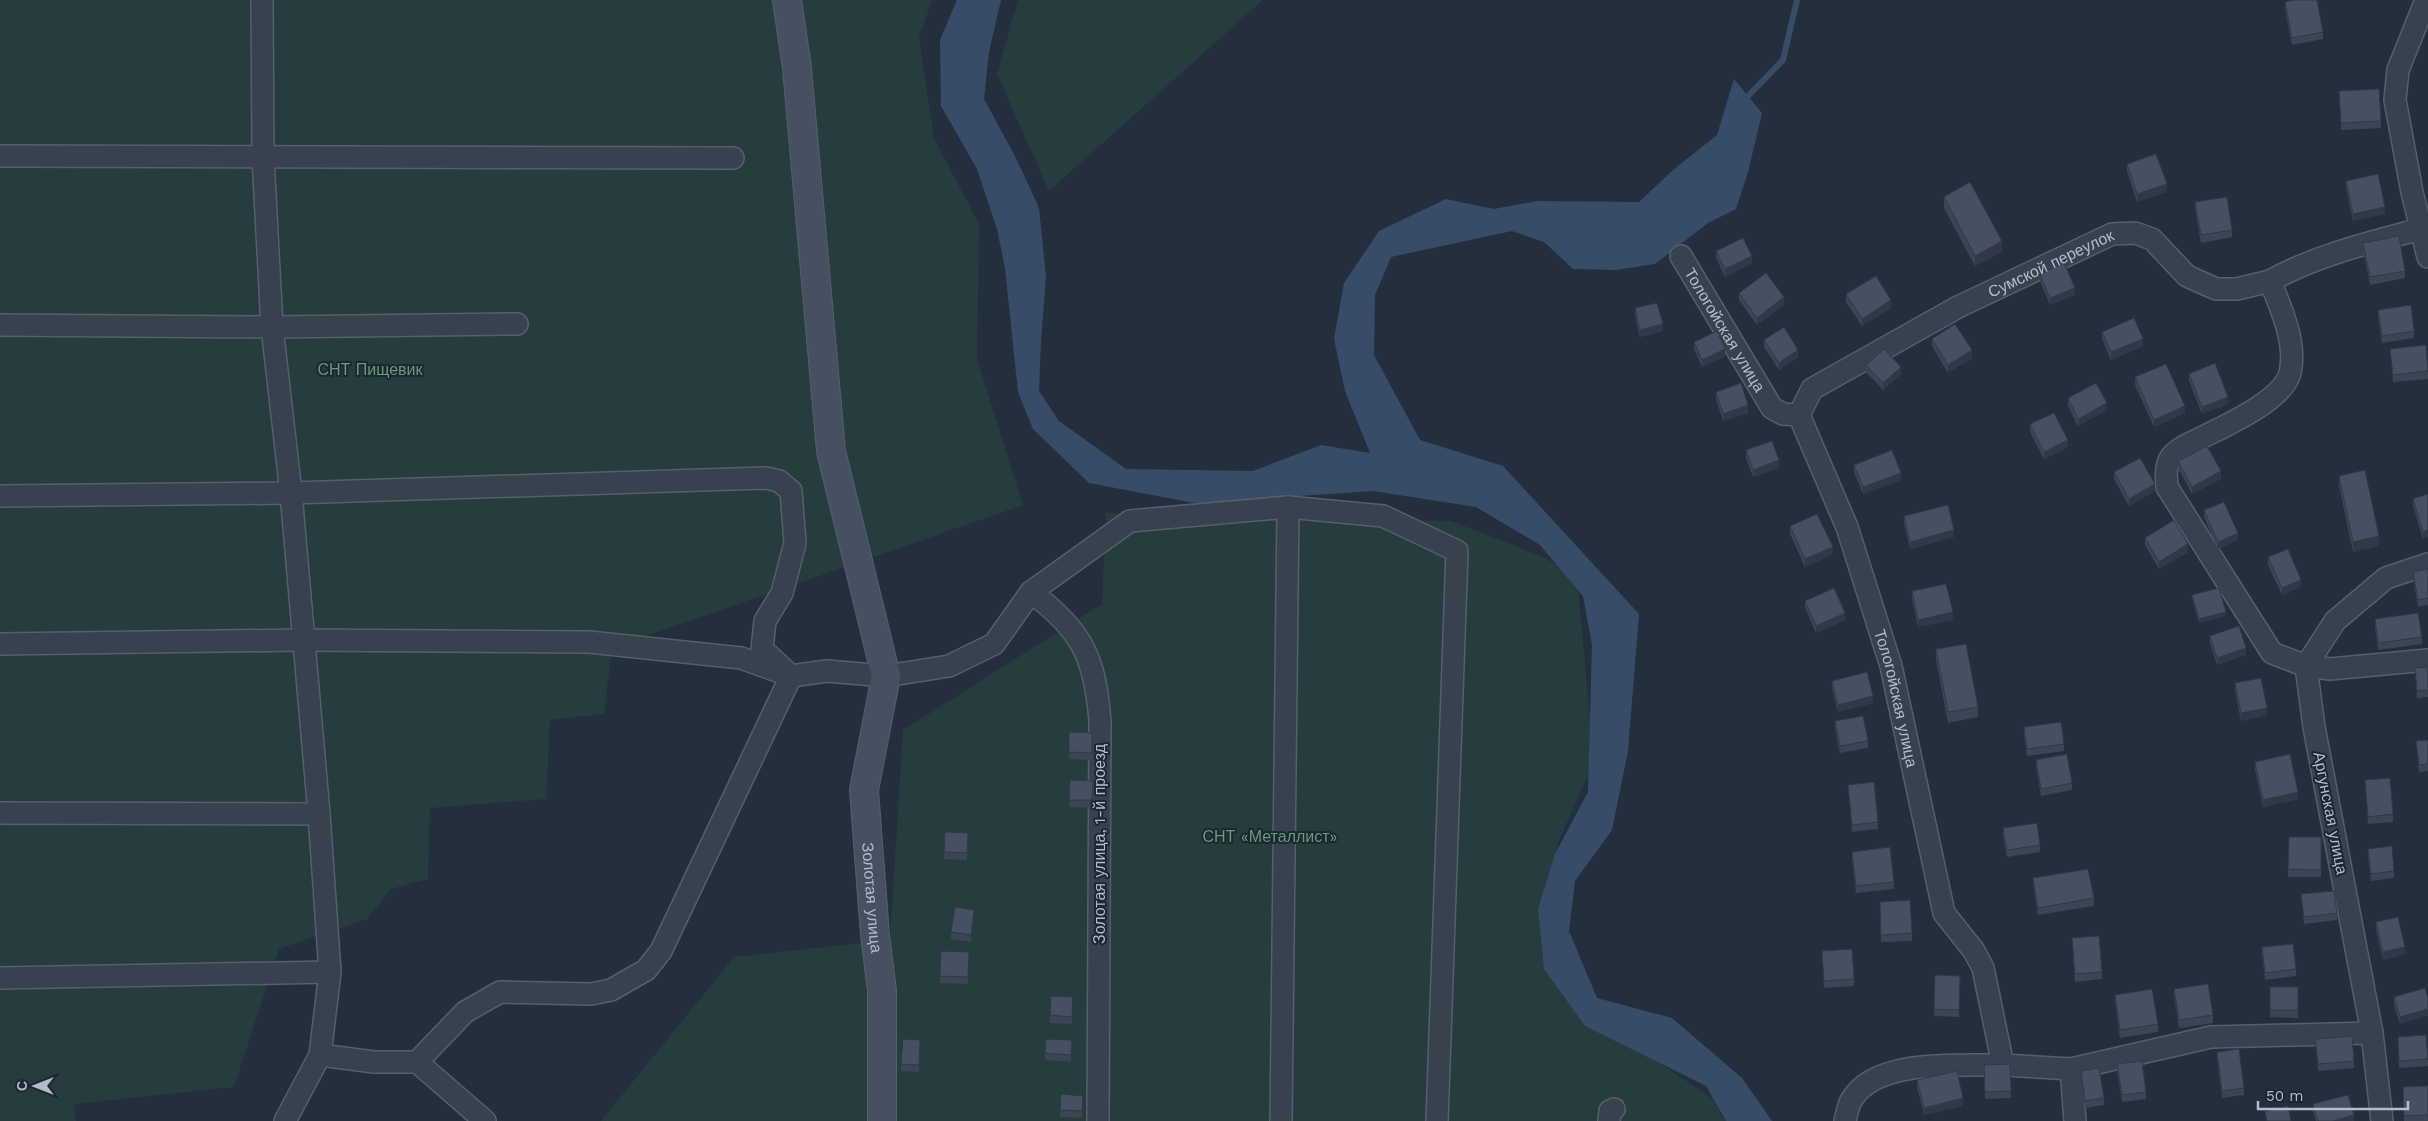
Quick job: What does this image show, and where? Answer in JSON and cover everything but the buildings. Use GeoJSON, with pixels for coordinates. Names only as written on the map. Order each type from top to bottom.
{"type":"FeatureCollection","features":[{"type":"Feature","properties":{"kind":"street"},"geometry":{"type":"LineString","coordinates":[[262,0],[264,157],[272,327],[291,493],[302,640],[319,814],[330,972],[320,1055],[285,1121]]}},
{"type":"Feature","properties":{"kind":"street"},"geometry":{"type":"LineString","coordinates":[[787,0],[797,68],[831,451],[886,676]]}},
{"type":"Feature","properties":{"kind":"street"},"geometry":{"type":"LineString","coordinates":[[2426,0],[2395,83],[2395,100],[2420,190],[2420,230],[2428,257]]}},
{"type":"Feature","properties":{"kind":"street"},"geometry":{"type":"LineString","coordinates":[[0,156],[733,158]]}},
{"type":"Feature","properties":{"kind":"street","name":"Сумской переулок"},"geometry":{"type":"LineString","coordinates":[[1799,414],[1812,389],[1958,307],[2112,234],[2134,233],[2152,240],[2187,276],[2216,289],[2237,289],[2270,281],[2296,267],[2346,249],[2420,230]]}},
{"type":"Feature","properties":{"kind":"street","name":"Тологойская улица"},"geometry":{"type":"LineString","coordinates":[[1681,256],[1772,408],[1783,414],[1799,414],[1847,527],[1888,657],[1944,913],[1974,951],[1983,968],[2003,1064]]}},
{"type":"Feature","properties":{"kind":"street"},"geometry":{"type":"LineString","coordinates":[[2270,281],[2283,313],[2292,354],[2290,374],[2278,393],[2229,424],[2179,450],[2170,458],[2166,473],[2167,487],[2272,652],[2306,666],[2330,669],[2428,660]]}},
{"type":"Feature","properties":{"kind":"street"},"geometry":{"type":"LineString","coordinates":[[0,325],[272,327],[517,324]]}},
{"type":"Feature","properties":{"kind":"street"},"geometry":{"type":"LineString","coordinates":[[0,496],[291,493],[766,478],[779,481],[791,491],[794,543],[782,593],[765,621],[762,649],[790,676]]}},
{"type":"Feature","properties":{"kind":"street"},"geometry":{"type":"LineString","coordinates":[[0,644],[302,640],[589,642],[741,658],[790,676],[827,671],[886,676],[949,666],[994,644],[1031,592],[1130,521],[1288,507],[1383,516],[1456,551],[1437,1121]]}},
{"type":"Feature","properties":{"kind":"street"},"geometry":{"type":"LineString","coordinates":[[1281,1121],[1288,507]]}},
{"type":"Feature","properties":{"kind":"street"},"geometry":{"type":"LineString","coordinates":[[2306,666],[2336,621],[2386,578],[2428,564]]}},
{"type":"Feature","properties":{"kind":"street","name":"Золотая улица, 1-й проезд"},"geometry":{"type":"LineString","coordinates":[[1031,592],[1052,608],[1071,628],[1090,662],[1097,685],[1100,721],[1098,1121]]}},
{"type":"Feature","properties":{"kind":"street","name":"Аргунская улица"},"geometry":{"type":"LineString","coordinates":[[2306,666],[2314,727],[2372,1033],[2382,1121]]}},
{"type":"Feature","properties":{"kind":"street"},"geometry":{"type":"LineString","coordinates":[[417,1062],[465,1012],[500,992],[591,994],[611,990],[646,970],[661,951],[790,676]]}},
{"type":"Feature","properties":{"kind":"street","name":"Золотая улица"},"geometry":{"type":"LineString","coordinates":[[882,1121],[882,991],[875,935],[864,790],[886,676]]}},
{"type":"Feature","properties":{"kind":"street"},"geometry":{"type":"LineString","coordinates":[[0,813],[319,814]]}},
{"type":"Feature","properties":{"kind":"street"},"geometry":{"type":"LineString","coordinates":[[0,978],[330,972]]}},
{"type":"Feature","properties":{"kind":"street"},"geometry":{"type":"LineString","coordinates":[[1845,1121],[1852,1099],[1871,1080],[1892,1071],[2003,1064],[2071,1068],[2211,1037],[2372,1033]]}},
{"type":"Feature","properties":{"kind":"street"},"geometry":{"type":"LineString","coordinates":[[320,1055],[374,1062],[417,1062],[485,1121]]}},
{"type":"Feature","properties":{"kind":"street"},"geometry":{"type":"LineString","coordinates":[[2071,1068],[2075,1121]]}},
{"type":"Feature","properties":{"kind":"green space","name":"СНТ Пищевик"},"geometry":{"type":"Polygon","coordinates":[[[0,0],[932,0],[919,38],[934,138],[979,224],[977,359],[1023,505],[612,648],[604,714],[550,720],[546,799],[430,808],[428,879],[391,889],[367,919],[279,949],[234,1087],[74,1104],[76,1121],[0,1121],[0,0]]]}},
{"type":"Feature","properties":{"kind":"green space"},"geometry":{"type":"Polygon","coordinates":[[[1018,0],[1263,0],[1049,191],[997,74],[1018,0]]]}},
{"type":"Feature","properties":{"kind":"green space","name":"СНТ «Металлист»"},"geometry":{"type":"Polygon","coordinates":[[[1106,513],[1451,521],[1543,557],[1577,576],[1594,763],[1558,842],[1545,939],[1623,1038],[1713,1099],[1725,1121],[601,1121],[734,957],[890,940],[903,730],[1102,604],[1106,513]]]}},
{"type":"Feature","properties":{"kind":"water"},"geometry":{"type":"Polygon","coordinates":[[[957,0],[1001,0],[989,52],[984,99],[1016,158],[1039,208],[1046,277],[1039,391],[1059,421],[1126,469],[1253,471],[1321,445],[1370,453],[1345,391],[1334,339],[1344,283],[1379,231],[1446,199],[1494,209],[1537,201],[1639,202],[1673,170],[1717,135],[1734,79],[1762,113],[1748,172],[1736,209],[1708,223],[1655,264],[1616,270],[1573,269],[1544,242],[1512,231],[1391,257],[1375,295],[1374,355],[1420,440],[1503,466],[1639,614],[1628,751],[1612,830],[1575,881],[1569,931],[1597,998],[1672,1018],[1742,1078],[1772,1121],[1726,1121],[1706,1086],[1585,1026],[1544,969],[1538,909],[1555,854],[1588,792],[1592,645],[1583,596],[1540,545],[1476,507],[1373,491],[1194,503],[1089,483],[1033,429],[1018,392],[1005,268],[997,229],[977,169],[941,106],[940,40],[957,0]]]}},
{"type":"Feature","properties":{"kind":"waterway"},"geometry":{"type":"LineString","coordinates":[[1748,96],[1783,60],[1797,0]]}}]}
